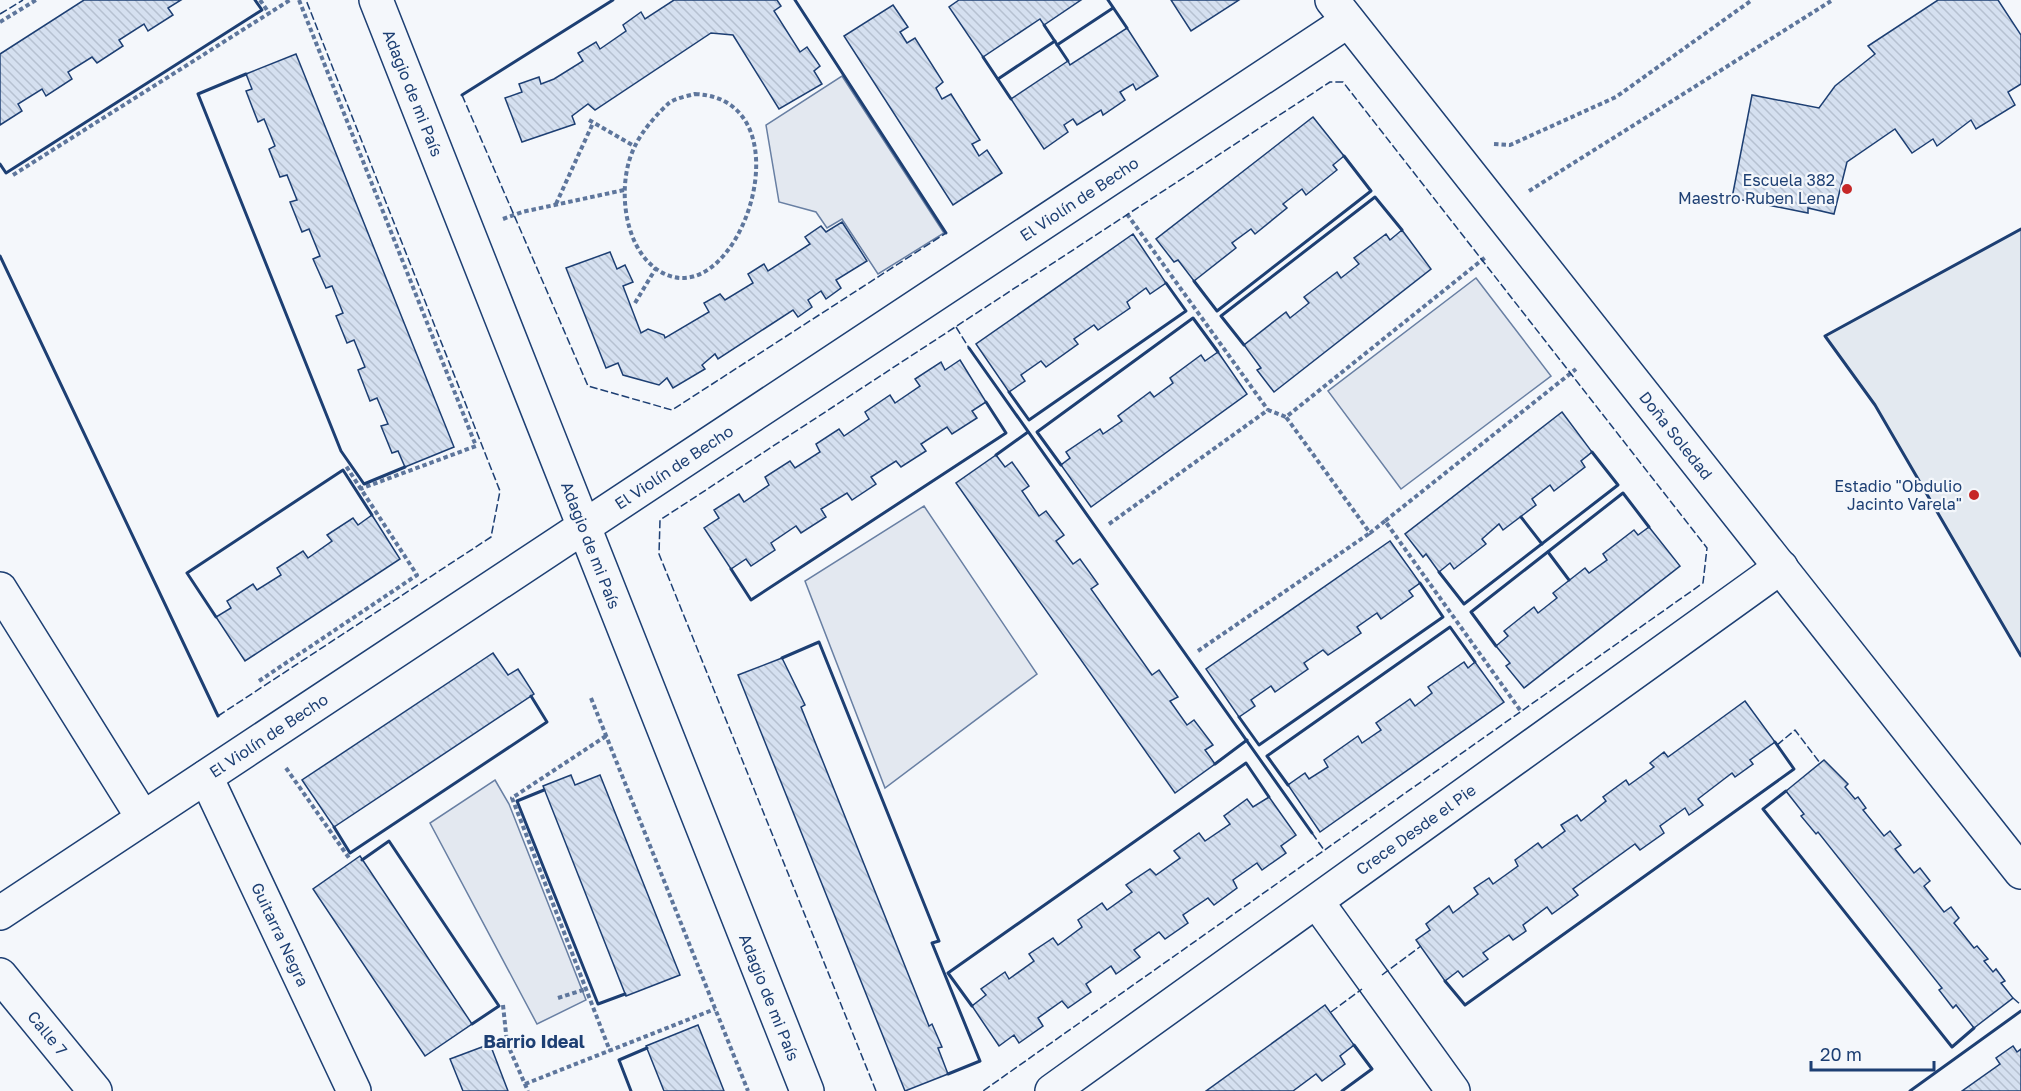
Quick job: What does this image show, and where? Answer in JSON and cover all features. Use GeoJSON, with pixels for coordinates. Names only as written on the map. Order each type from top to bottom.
{"type":"FeatureCollection","features":[{"type":"Feature","properties":{"kind":"street","name":"Adagio de mi País"},"geometry":{"type":"LineString","coordinates":[[376,0],[584,525],[667,744],[807,1091]]}},
{"type":"Feature","properties":{"kind":"street","name":"Doña Soledad"},"geometry":{"type":"LineString","coordinates":[[1340,10],[2021,872]]}},
{"type":"Feature","properties":{"kind":"street","name":"El Violín de Becho"},"geometry":{"type":"LineString","coordinates":[[0,913],[1104,181],[1340,10]]}},
{"type":"Feature","properties":{"kind":"street","name":"Crece Desde el Pie"},"geometry":{"type":"LineString","coordinates":[[1052,1091],[1781,567]]}},
{"type":"Feature","properties":{"kind":"street"},"geometry":{"type":"LineString","coordinates":[[0,590],[143,818]]}},
{"type":"Feature","properties":{"kind":"street","name":"Guitarra Negra"},"geometry":{"type":"LineString","coordinates":[[206,777],[354,1091]]}},
{"type":"Feature","properties":{"kind":"street"},"geometry":{"type":"LineString","coordinates":[[1317,902],[1453,1091]]}},
{"type":"Feature","properties":{"kind":"street","name":"Calle 7"},"geometry":{"type":"LineString","coordinates":[[0,975],[95,1091]]}},
{"type":"Feature","properties":{"kind":"path"},"geometry":{"type":"LineString","coordinates":[[0,22],[36,0]]}},
{"type":"Feature","properties":{"kind":"path"},"geometry":{"type":"LineString","coordinates":[[260,0],[269,13]]}},
{"type":"Feature","properties":{"kind":"path"},"geometry":{"type":"LineString","coordinates":[[14,175],[290,0]]}},
{"type":"Feature","properties":{"kind":"path"},"geometry":{"type":"LineString","coordinates":[[299,0],[476,446],[360,489]]}},
{"type":"Feature","properties":{"kind":"path"},"geometry":{"type":"LineString","coordinates":[[1443,141],[1510,145],[1557,124],[1616,97],[1752,0]]}},
{"type":"Feature","properties":{"kind":"path"},"geometry":{"type":"LineString","coordinates":[[1286,417],[1507,222],[1831,1]]}},
{"type":"Feature","properties":{"kind":"path"},"geometry":{"type":"LineString","coordinates":[[695,94],[714,94],[729,101],[740,111],[750,134],[755,157],[751,207],[729,252],[701,273],[686,277],[666,274],[642,256],[632,236],[624,190],[634,147],[671,102],[695,94]]}},
{"type":"Feature","properties":{"kind":"path"},"geometry":{"type":"LineString","coordinates":[[556,204],[591,122],[634,147]]}},
{"type":"Feature","properties":{"kind":"path"},"geometry":{"type":"LineString","coordinates":[[1104,181],[1268,410],[1286,417],[1370,533]]}},
{"type":"Feature","properties":{"kind":"path"},"geometry":{"type":"LineString","coordinates":[[469,234],[522,212],[624,190]]}},
{"type":"Feature","properties":{"kind":"path"},"geometry":{"type":"LineString","coordinates":[[636,303],[656,268]]}},
{"type":"Feature","properties":{"kind":"path"},"geometry":{"type":"LineString","coordinates":[[1198,651],[1370,533],[1605,346]]}},
{"type":"Feature","properties":{"kind":"path"},"geometry":{"type":"LineString","coordinates":[[1109,525],[1268,410]]}},
{"type":"Feature","properties":{"kind":"path"},"geometry":{"type":"LineString","coordinates":[[259,681],[417,575],[345,466]]}},
{"type":"Feature","properties":{"kind":"path"},"geometry":{"type":"LineString","coordinates":[[1385,521],[1542,740]]}},
{"type":"Feature","properties":{"kind":"path"},"geometry":{"type":"LineString","coordinates":[[591,698],[747,1091]]}},
{"type":"Feature","properties":{"kind":"path"},"geometry":{"type":"LineString","coordinates":[[606,736],[512,798],[610,1051]]}},
{"type":"Feature","properties":{"kind":"path"},"geometry":{"type":"LineString","coordinates":[[265,738],[349,858]]}},
{"type":"Feature","properties":{"kind":"path"},"geometry":{"type":"LineString","coordinates":[[558,998],[586,989]]}},
{"type":"Feature","properties":{"kind":"path"},"geometry":{"type":"LineString","coordinates":[[503,1005],[507,1043],[528,1091]]}},
{"type":"Feature","properties":{"kind":"path"},"geometry":{"type":"LineString","coordinates":[[525,1084],[715,1009]]}},
{"type":"Feature","properties":{"kind":"shaded area"},"geometry":{"type":"Polygon","coordinates":[[[842,76],[944,233],[878,274],[842,219],[827,228],[816,212],[779,202],[766,125],[842,76]]]}},
{"type":"Feature","properties":{"kind":"shaded area","name":"Estadio \"Obdulio Jacinto Varela\""},"geometry":{"type":"Polygon","coordinates":[[[2021,229],[2021,656],[1875,405],[1825,336],[2021,229]]]}},
{"type":"Feature","properties":{"kind":"shaded area"},"geometry":{"type":"Polygon","coordinates":[[[1476,278],[1551,376],[1401,489],[1328,391],[1476,278]]]}},
{"type":"Feature","properties":{"kind":"shaded area"},"geometry":{"type":"Polygon","coordinates":[[[924,506],[1037,674],[885,788],[805,581],[924,506]]]}},
{"type":"Feature","properties":{"kind":"shaded area"},"geometry":{"type":"Polygon","coordinates":[[[495,780],[509,804],[586,1000],[537,1024],[430,823],[495,780]]]}},
{"type":"Feature","properties":{"kind":"building"},"geometry":{"type":"Polygon","coordinates":[[[84,0],[181,0],[168,8],[173,15],[148,31],[144,24],[119,40],[123,46],[97,63],[92,57],[68,72],[72,79],[46,96],[42,89],[18,104],[22,111],[0,125],[0,54],[84,0]]]}},
{"type":"Feature","properties":{"kind":"building"},"geometry":{"type":"Polygon","coordinates":[[[674,0],[777,0],[781,6],[774,11],[800,52],[807,47],[820,66],[814,71],[822,84],[779,109],[733,35],[711,33],[595,110],[588,104],[572,116],[575,124],[522,142],[505,98],[522,92],[519,84],[539,77],[541,84],[554,79],[583,61],[578,53],[596,42],[600,49],[626,31],[623,25],[641,12],[645,19],[674,0]]]}},
{"type":"Feature","properties":{"kind":"building"},"geometry":{"type":"Polygon","coordinates":[[[959,0],[1081,0],[1044,25],[1040,19],[983,57],[949,7],[959,0]]]}},
{"type":"Feature","properties":{"kind":"building"},"geometry":{"type":"Polygon","coordinates":[[[1171,0],[1239,0],[1191,31],[1171,0]]]}},
{"type":"Feature","properties":{"kind":"building"},"geometry":{"type":"Polygon","coordinates":[[[1938,0],[1998,0],[2021,35],[2021,84],[2008,92],[2015,105],[1976,129],[1971,120],[1937,146],[1933,139],[1912,153],[1895,129],[1847,162],[1834,214],[1808,208],[1808,213],[1732,198],[1752,95],[1819,108],[1835,86],[1875,54],[1868,46],[1938,0]]]}},
{"type":"Feature","properties":{"kind":"building"},"geometry":{"type":"Polygon","coordinates":[[[893,5],[908,27],[900,32],[907,43],[915,38],[943,82],[936,88],[942,99],[951,94],[980,140],[972,144],[979,156],[987,150],[1002,173],[953,205],[844,36],[893,5]]]}},
{"type":"Feature","properties":{"kind":"building"},"geometry":{"type":"Polygon","coordinates":[[[1127,28],[1158,76],[1136,90],[1133,84],[1120,92],[1125,100],[1103,115],[1101,110],[1077,125],[1073,119],[1064,125],[1068,132],[1044,149],[1011,99],[1068,61],[1070,65],[1127,28]]]}},
{"type":"Feature","properties":{"kind":"building"},"geometry":{"type":"Polygon","coordinates":[[[296,54],[454,447],[405,467],[398,451],[392,453],[381,426],[388,424],[377,398],[370,401],[358,370],[365,367],[354,340],[347,343],[336,316],[343,313],[332,286],[326,288],[313,259],[320,256],[309,229],[302,232],[290,202],[297,200],[287,175],[280,177],[269,149],[275,146],[264,119],[258,122],[246,91],[252,89],[246,74],[296,54]]]}},
{"type":"Feature","properties":{"kind":"building"},"geometry":{"type":"Polygon","coordinates":[[[1313,117],[1344,156],[1333,165],[1337,170],[1306,195],[1302,189],[1283,204],[1287,208],[1255,234],[1251,229],[1232,243],[1236,248],[1194,281],[1178,260],[1174,262],[1156,239],[1313,117]]]}},
{"type":"Feature","properties":{"kind":"building"},"geometry":{"type":"Polygon","coordinates":[[[842,222],[867,261],[836,280],[841,288],[826,299],[821,291],[808,300],[812,307],[798,317],[793,310],[718,359],[715,354],[702,365],[705,369],[673,388],[667,378],[659,385],[623,375],[618,363],[606,368],[566,268],[610,252],[617,269],[625,265],[633,282],[623,286],[641,333],[648,329],[664,335],[665,338],[709,312],[704,303],[720,294],[725,300],[753,283],[748,274],[764,264],[768,271],[810,244],[805,237],[821,226],[826,232],[842,222]]]}},
{"type":"Feature","properties":{"kind":"building"},"geometry":{"type":"Polygon","coordinates":[[[1402,230],[1431,269],[1274,392],[1257,370],[1261,368],[1244,345],[1286,312],[1290,318],[1309,303],[1304,297],[1337,272],[1341,278],[1359,264],[1354,258],[1386,234],[1390,240],[1402,230]]]}},
{"type":"Feature","properties":{"kind":"building"},"geometry":{"type":"Polygon","coordinates":[[[1133,234],[1166,283],[1150,294],[1146,288],[1127,302],[1130,308],[1098,330],[1094,325],[1074,339],[1078,344],[1046,367],[1041,361],[1021,375],[1025,381],[1009,392],[976,344],[1133,234]]]}},
{"type":"Feature","properties":{"kind":"building"},"geometry":{"type":"Polygon","coordinates":[[[1218,352],[1247,394],[1091,507],[1061,465],[1070,458],[1066,452],[1100,429],[1103,434],[1122,421],[1118,416],[1150,392],[1154,397],[1173,383],[1170,378],[1201,355],[1205,361],[1218,352]]]}},
{"type":"Feature","properties":{"kind":"building"},"geometry":{"type":"Polygon","coordinates":[[[960,360],[986,402],[972,411],[977,418],[952,434],[947,427],[921,444],[926,451],[901,467],[896,461],[871,477],[876,484],[852,500],[847,493],[821,509],[826,517],[801,533],[796,526],[771,543],[775,550],[751,566],[746,559],[731,569],[704,528],[719,518],[714,510],[739,494],[744,502],[769,485],[765,477],[790,461],[795,468],[820,452],[816,444],[839,429],[844,436],[869,419],[865,412],[890,395],[895,403],[920,386],[915,379],[941,362],[945,370],[960,360]]]}},
{"type":"Feature","properties":{"kind":"building"},"geometry":{"type":"Polygon","coordinates":[[[1562,412],[1592,452],[1581,461],[1585,467],[1554,491],[1550,485],[1532,499],[1536,505],[1503,530],[1499,524],[1482,539],[1486,544],[1454,569],[1450,563],[1439,572],[1426,554],[1423,557],[1405,534],[1562,412]]]}},
{"type":"Feature","properties":{"kind":"building"},"geometry":{"type":"Polygon","coordinates":[[[996,455],[1005,467],[1012,462],[1029,486],[1022,491],[1039,516],[1046,511],[1064,535],[1056,541],[1073,564],[1080,559],[1098,584],[1091,589],[1152,675],[1159,670],[1178,697],[1170,701],[1187,725],[1194,720],[1213,745],[1205,750],[1215,764],[1175,793],[956,483],[996,455]]]}},
{"type":"Feature","properties":{"kind":"building"},"geometry":{"type":"Polygon","coordinates":[[[372,515],[400,559],[245,661],[216,617],[231,608],[227,601],[253,584],[257,590],[281,575],[277,568],[303,551],[308,558],[332,541],[327,535],[353,518],[358,525],[372,515]]]}},
{"type":"Feature","properties":{"kind":"building"},"geometry":{"type":"Polygon","coordinates":[[[1649,527],[1680,566],[1524,688],[1506,666],[1510,663],[1496,646],[1508,636],[1504,631],[1534,607],[1538,613],[1557,598],[1553,593],[1585,568],[1589,573],[1607,560],[1603,554],[1634,530],[1638,535],[1649,527]]]}},
{"type":"Feature","properties":{"kind":"building"},"geometry":{"type":"Polygon","coordinates":[[[1390,541],[1420,583],[1409,591],[1413,596],[1381,619],[1377,613],[1357,627],[1361,633],[1328,655],[1323,650],[1304,663],[1308,669],[1275,692],[1271,686],[1251,700],[1255,706],[1239,717],[1206,669],[1390,541]]]}},
{"type":"Feature","properties":{"kind":"building"},"geometry":{"type":"Polygon","coordinates":[[[493,653],[508,675],[518,669],[534,694],[334,827],[302,780],[493,653]]]}},
{"type":"Feature","properties":{"kind":"building"},"geometry":{"type":"Polygon","coordinates":[[[782,658],[805,705],[801,707],[929,1026],[932,1024],[942,1047],[938,1048],[948,1074],[905,1091],[738,675],[782,658]]]}},
{"type":"Feature","properties":{"kind":"building"},"geometry":{"type":"Polygon","coordinates":[[[1464,662],[1468,668],[1475,662],[1504,702],[1320,832],[1288,785],[1305,773],[1309,779],[1328,767],[1324,760],[1358,736],[1362,743],[1381,730],[1376,723],[1410,699],[1415,706],[1432,693],[1428,687],[1464,662]]]}},
{"type":"Feature","properties":{"kind":"building"},"geometry":{"type":"Polygon","coordinates":[[[1745,701],[1775,742],[1750,760],[1753,764],[1735,777],[1732,773],[1698,799],[1703,805],[1689,815],[1685,808],[1660,826],[1664,833],[1640,850],[1635,844],[1573,889],[1578,895],[1552,914],[1547,907],[1523,925],[1526,931],[1513,940],[1509,935],[1483,953],[1488,959],[1463,977],[1458,971],[1445,981],[1416,940],[1430,930],[1426,924],[1449,906],[1453,913],[1478,894],[1474,888],[1489,878],[1493,884],[1518,866],[1515,860],[1538,843],[1542,848],[1565,831],[1561,825],[1577,815],[1581,821],[1606,801],[1603,797],[1626,780],[1629,785],[1654,767],[1650,763],[1664,752],[1668,757],[1745,701]]]}},
{"type":"Feature","properties":{"kind":"building"},"geometry":{"type":"Polygon","coordinates":[[[1824,760],[1848,784],[1845,787],[1855,799],[1858,797],[1866,808],[1863,810],[1884,836],[1890,831],[1901,845],[1895,849],[1914,873],[1920,868],[1930,881],[1924,886],[1944,912],[1951,907],[1959,918],[1954,923],[1974,948],[1977,946],[1988,959],[1984,961],[1993,972],[1996,969],[2005,981],[2001,983],[2013,998],[1974,1028],[1956,1005],[1953,1008],[1939,990],[1942,988],[1818,832],[1816,834],[1801,816],[1804,814],[1786,791],[1824,760]]]}},
{"type":"Feature","properties":{"kind":"building"},"geometry":{"type":"Polygon","coordinates":[[[571,775],[575,785],[600,775],[680,975],[626,996],[543,786],[571,775]]]}},
{"type":"Feature","properties":{"kind":"building"},"geometry":{"type":"Polygon","coordinates":[[[1269,797],[1296,835],[1281,846],[1286,853],[1262,870],[1257,863],[1233,880],[1237,888],[1214,905],[1208,898],[1183,915],[1188,923],[1165,939],[1159,932],[1134,950],[1140,957],[1116,974],[1111,966],[1086,984],[1091,992],[1068,1008],[1062,1001],[1038,1018],[1043,1026],[1019,1043],[1014,1035],[999,1046],[972,1006],[986,995],[981,989],[1005,972],[1009,979],[1034,961],[1029,954],[1053,938],[1058,945],[1082,927],[1078,920],[1102,903],[1107,910],[1132,892],[1126,885],[1150,869],[1156,875],[1180,858],[1174,851],[1199,833],[1205,841],[1230,824],[1224,816],[1247,799],[1253,807],[1269,797]]]}},
{"type":"Feature","properties":{"kind":"building"},"geometry":{"type":"Polygon","coordinates":[[[360,856],[472,1024],[425,1056],[313,889],[360,856]]]}},
{"type":"Feature","properties":{"kind":"building"},"geometry":{"type":"Polygon","coordinates":[[[1325,1005],[1354,1045],[1340,1056],[1345,1064],[1322,1081],[1316,1074],[1293,1091],[1206,1091],[1325,1005]]]}},
{"type":"Feature","properties":{"kind":"building"},"geometry":{"type":"Polygon","coordinates":[[[698,1025],[724,1091],[664,1091],[646,1046],[698,1025]]]}},
{"type":"Feature","properties":{"kind":"building"},"geometry":{"type":"Polygon","coordinates":[[[490,1044],[508,1091],[463,1091],[450,1059],[490,1044]]]}},
{"type":"Feature","properties":{"kind":"building"},"geometry":{"type":"Polygon","coordinates":[[[2013,1046],[2017,1052],[2021,1049],[2021,1091],[1962,1091],[2000,1064],[1996,1058],[2013,1046]]]}},
{"type":"Feature","properties":{"kind":"fence"},"geometry":{"type":"LineString","coordinates":[[0,14],[23,0]]}},
{"type":"Feature","properties":{"kind":"fence"},"geometry":{"type":"LineString","coordinates":[[218,716],[491,537],[500,491],[306,0]]}},
{"type":"Feature","properties":{"kind":"fence"},"geometry":{"type":"LineString","coordinates":[[876,1091],[659,554],[660,520],[1330,82],[1343,82],[1707,548],[1703,583],[983,1091]]}},
{"type":"Feature","properties":{"kind":"fence"},"geometry":{"type":"LineString","coordinates":[[462,95],[588,386],[672,410],[946,233]]}},
{"type":"Feature","properties":{"kind":"fence"},"geometry":{"type":"LineString","coordinates":[[956,327],[969,348]]}},
{"type":"Feature","properties":{"kind":"fence"},"geometry":{"type":"LineString","coordinates":[[1777,745],[1795,730],[1820,763]]}},
{"type":"Feature","properties":{"kind":"fence"},"geometry":{"type":"LineString","coordinates":[[1312,833],[1324,850]]}},
{"type":"Feature","properties":{"kind":"fence"},"geometry":{"type":"LineString","coordinates":[[1382,975],[1421,946]]}},
{"type":"Feature","properties":{"kind":"fence"},"geometry":{"type":"LineString","coordinates":[[1331,1012],[1362,989]]}},
{"type":"Feature","properties":{"kind":"fence"},"geometry":{"type":"LineString","coordinates":[[2013,998],[2021,1005]]}},
{"type":"Feature","properties":{"kind":"wall"},"geometry":{"type":"LineString","coordinates":[[0,164],[6,173],[262,10],[255,0]]}},
{"type":"Feature","properties":{"kind":"wall"},"geometry":{"type":"LineString","coordinates":[[462,95],[613,0]]}},
{"type":"Feature","properties":{"kind":"wall"},"geometry":{"type":"LineString","coordinates":[[795,0],[946,233]]}},
{"type":"Feature","properties":{"kind":"wall"},"geometry":{"type":"LineString","coordinates":[[1108,0],[1127,28]]}},
{"type":"Feature","properties":{"kind":"wall"},"geometry":{"type":"LineString","coordinates":[[1057,45],[1113,8]]}},
{"type":"Feature","properties":{"kind":"wall"},"geometry":{"type":"LineString","coordinates":[[1044,25],[1068,61]]}},
{"type":"Feature","properties":{"kind":"wall"},"geometry":{"type":"LineString","coordinates":[[998,79],[1055,41]]}},
{"type":"Feature","properties":{"kind":"wall"},"geometry":{"type":"LineString","coordinates":[[983,57],[1011,99]]}},
{"type":"Feature","properties":{"kind":"wall"},"geometry":{"type":"LineString","coordinates":[[246,74],[198,94],[341,451],[364,484],[405,467]]}},
{"type":"Feature","properties":{"kind":"wall"},"geometry":{"type":"LineString","coordinates":[[1194,281],[1217,311],[1371,191],[1344,156]]}},
{"type":"Feature","properties":{"kind":"wall"},"geometry":{"type":"LineString","coordinates":[[1244,345],[1221,316],[1375,197],[1402,230]]}},
{"type":"Feature","properties":{"kind":"wall"},"geometry":{"type":"LineString","coordinates":[[2021,229],[1825,336],[1875,405],[2021,656]]}},
{"type":"Feature","properties":{"kind":"wall"},"geometry":{"type":"LineString","coordinates":[[0,256],[218,716]]}},
{"type":"Feature","properties":{"kind":"wall"},"geometry":{"type":"LineString","coordinates":[[1009,392],[1029,420],[1186,311],[1166,283]]}},
{"type":"Feature","properties":{"kind":"wall"},"geometry":{"type":"LineString","coordinates":[[1061,465],[1037,432],[1193,318],[1218,352]]}},
{"type":"Feature","properties":{"kind":"wall"},"geometry":{"type":"LineString","coordinates":[[969,348],[1312,833]]}},
{"type":"Feature","properties":{"kind":"wall"},"geometry":{"type":"LineString","coordinates":[[731,569],[751,600],[1006,433],[986,402]]}},
{"type":"Feature","properties":{"kind":"wall"},"geometry":{"type":"LineString","coordinates":[[996,455],[1028,432]]}},
{"type":"Feature","properties":{"kind":"wall"},"geometry":{"type":"LineString","coordinates":[[1439,572],[1464,604],[1618,485],[1592,452]]}},
{"type":"Feature","properties":{"kind":"wall"},"geometry":{"type":"LineString","coordinates":[[216,617],[187,573],[343,470],[372,515]]}},
{"type":"Feature","properties":{"kind":"wall"},"geometry":{"type":"LineString","coordinates":[[1496,646],[1471,612],[1623,493],[1649,527]]}},
{"type":"Feature","properties":{"kind":"wall"},"geometry":{"type":"LineString","coordinates":[[1521,517],[1542,544]]}},
{"type":"Feature","properties":{"kind":"wall"},"geometry":{"type":"LineString","coordinates":[[1548,552],[1569,580]]}},
{"type":"Feature","properties":{"kind":"wall"},"geometry":{"type":"LineString","coordinates":[[1239,717],[1259,745],[1443,617],[1420,583]]}},
{"type":"Feature","properties":{"kind":"wall"},"geometry":{"type":"LineString","coordinates":[[1288,785],[1267,756],[1450,627],[1475,662]]}},
{"type":"Feature","properties":{"kind":"wall"},"geometry":{"type":"LineString","coordinates":[[782,658],[819,642],[939,941],[932,943],[980,1061],[948,1074]]}},
{"type":"Feature","properties":{"kind":"wall"},"geometry":{"type":"LineString","coordinates":[[334,827],[350,853],[547,722],[531,696]]}},
{"type":"Feature","properties":{"kind":"wall"},"geometry":{"type":"LineString","coordinates":[[1215,764],[1247,740]]}},
{"type":"Feature","properties":{"kind":"wall"},"geometry":{"type":"LineString","coordinates":[[1445,981],[1465,1005],[1794,769],[1775,742]]}},
{"type":"Feature","properties":{"kind":"wall"},"geometry":{"type":"LineString","coordinates":[[972,1006],[948,973],[1246,763],[1269,797]]}},
{"type":"Feature","properties":{"kind":"wall"},"geometry":{"type":"LineString","coordinates":[[544,790],[517,801],[598,1004],[625,994]]}},
{"type":"Feature","properties":{"kind":"wall"},"geometry":{"type":"LineString","coordinates":[[1786,791],[1763,809],[1952,1047],[1974,1028]]}},
{"type":"Feature","properties":{"kind":"wall"},"geometry":{"type":"LineString","coordinates":[[362,860],[389,841],[499,1006],[472,1024]]}},
{"type":"Feature","properties":{"kind":"wall"},"geometry":{"type":"LineString","coordinates":[[1910,1091],[2021,1011]]}},
{"type":"Feature","properties":{"kind":"wall"},"geometry":{"type":"LineString","coordinates":[[1342,1091],[1372,1069],[1354,1045]]}},
{"type":"Feature","properties":{"kind":"wall"},"geometry":{"type":"LineString","coordinates":[[631,1091],[619,1060],[647,1048]]}},
{"type":"Feature","properties":{"kind":"place","name":"Escuela 382 Maestro Ruben Lena"},"geometry":{"type":"Point","coordinates":[1847,189]}},
{"type":"Feature","properties":{"kind":"place","name":"Estadio \"Obdulio Jacinto Varela\""},"geometry":{"type":"Point","coordinates":[1974,495]}},
{"type":"Feature","properties":{"kind":"district","name":"Barrio Ideal"},"geometry":{"type":"Point","coordinates":[534,1042]}}]}
